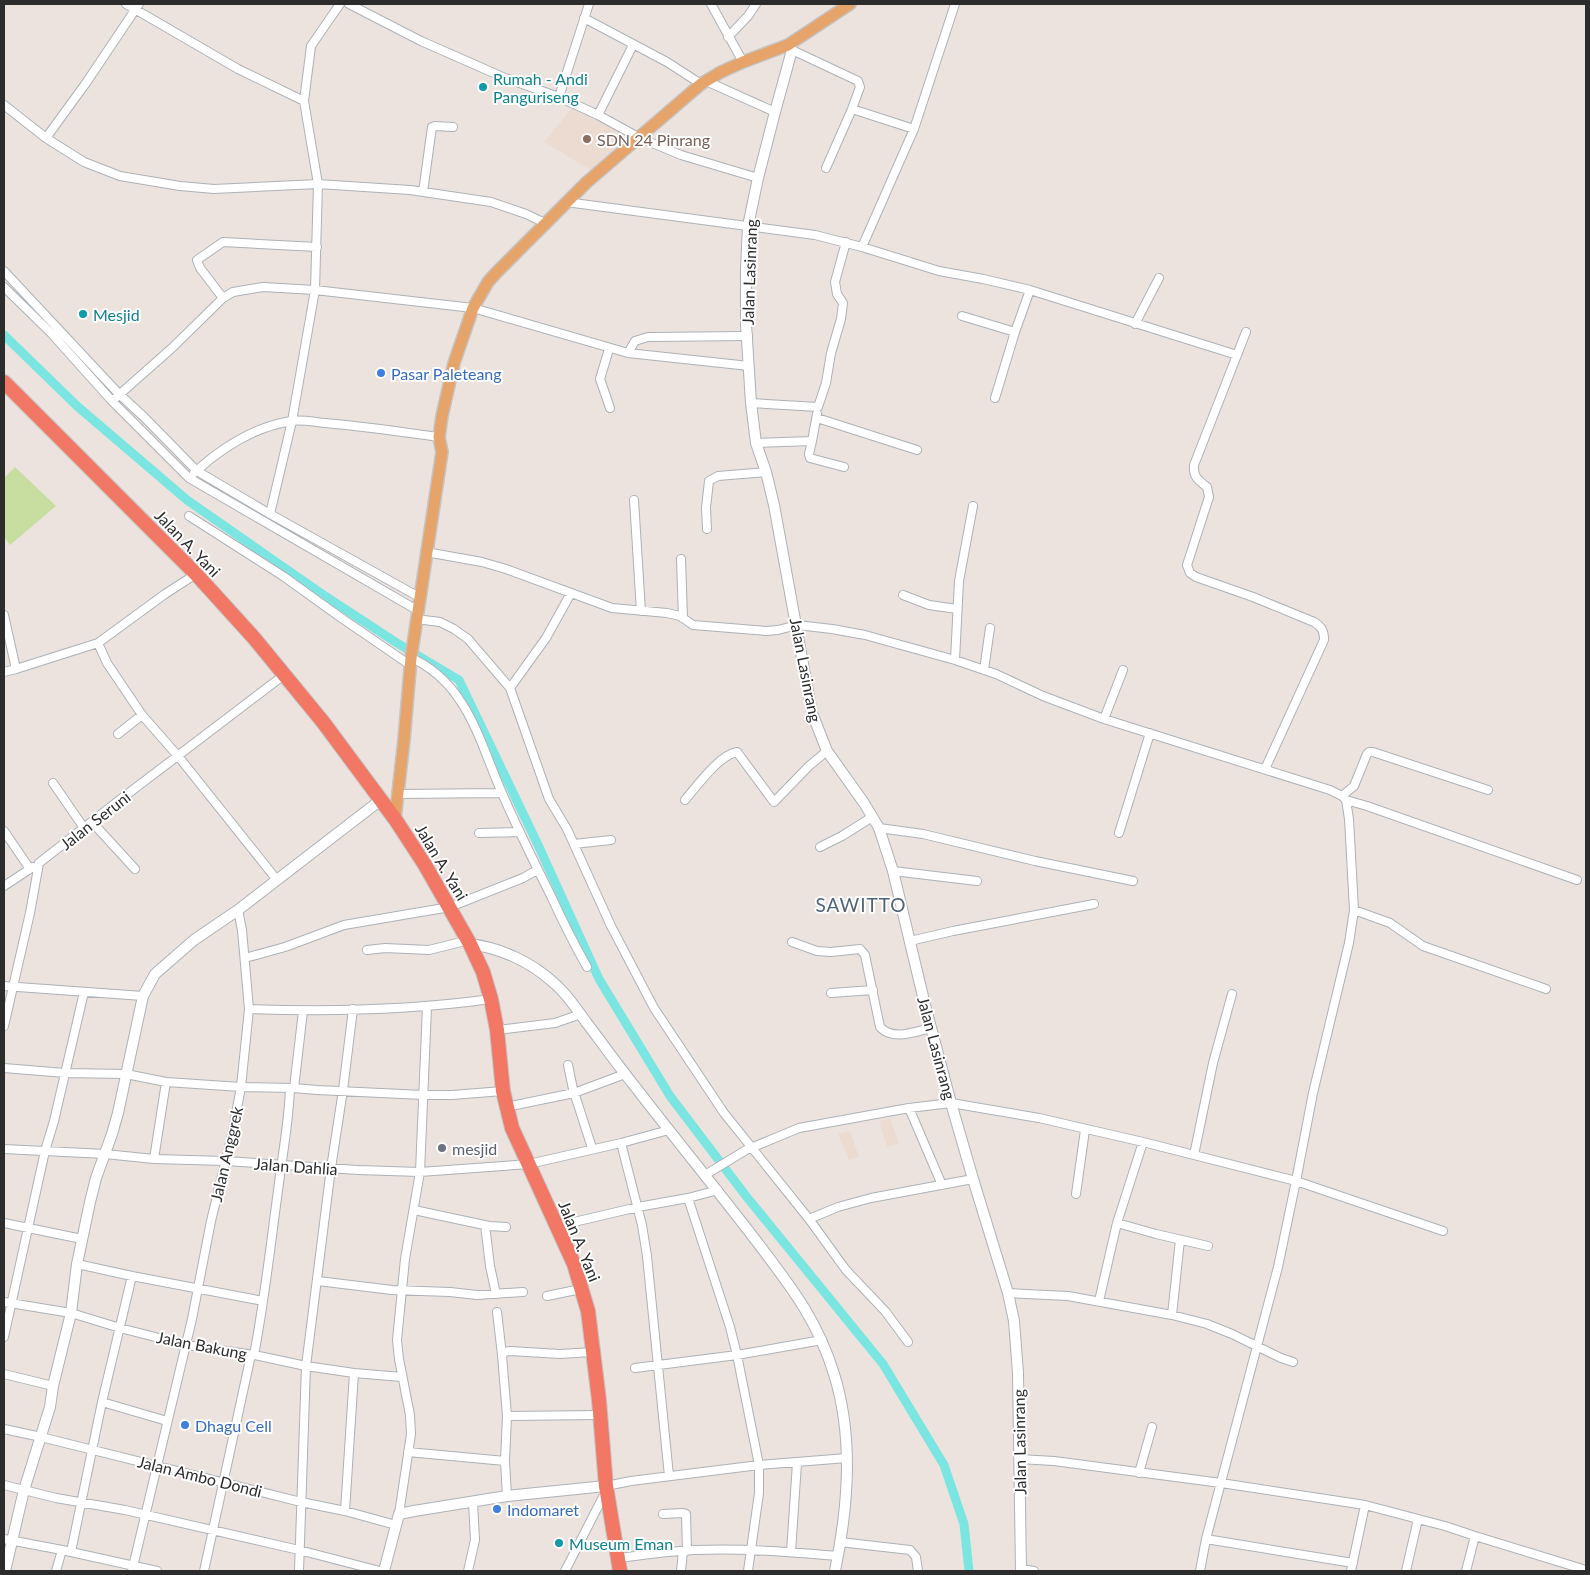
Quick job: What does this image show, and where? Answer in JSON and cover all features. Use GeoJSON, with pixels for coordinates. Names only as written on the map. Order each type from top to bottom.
{"type":"FeatureCollection","features":[{"type":"Feature","properties":{"kind":"highway","name":"Jalan A. Yani"},"geometry":{"type":"LineString","coordinates":[[6,388],[196,574],[254,638],[323,722],[382,799],[425,865],[469,942],[483,972],[491,999],[497,1030],[503,1091],[512,1128],[574,1264],[588,1311],[606,1489],[620,1565]]}},
{"type":"Feature","properties":{"kind":"main road"},"geometry":{"type":"LineString","coordinates":[[395,819],[404,740],[410,659],[442,452],[439,437],[442,416],[454,363],[472,308],[491,278],[566,202],[638,137],[704,82],[743,62],[790,48],[850,4]]}},
{"type":"Feature","properties":{"kind":"street"},"geometry":{"type":"LineString","coordinates":[[126,4],[137,6],[238,69],[304,101]]}},
{"type":"Feature","properties":{"kind":"street"},"geometry":{"type":"LineString","coordinates":[[270,514],[292,420],[315,290],[318,184],[304,101],[310,50],[340,4]]}},
{"type":"Feature","properties":{"kind":"street"},"geometry":{"type":"LineString","coordinates":[[349,4],[444,52],[505,78],[559,97],[598,115],[638,137],[688,158],[758,178]]}},
{"type":"Feature","properties":{"kind":"street"},"geometry":{"type":"LineString","coordinates":[[559,97],[589,4]]}},
{"type":"Feature","properties":{"kind":"street"},"geometry":{"type":"LineString","coordinates":[[711,4],[743,62]]}},
{"type":"Feature","properties":{"kind":"street"},"geometry":{"type":"LineString","coordinates":[[728,37],[756,4]]}},
{"type":"Feature","properties":{"kind":"street"},"geometry":{"type":"LineString","coordinates":[[862,246],[914,129],[955,4]]}},
{"type":"Feature","properties":{"kind":"street"},"geometry":{"type":"LineString","coordinates":[[46,138],[86,83],[137,6]]}},
{"type":"Feature","properties":{"kind":"street"},"geometry":{"type":"LineString","coordinates":[[584,18],[704,82],[774,112]]}},
{"type":"Feature","properties":{"kind":"street"},"geometry":{"type":"LineString","coordinates":[[598,115],[632,45]]}},
{"type":"Feature","properties":{"kind":"street"},"geometry":{"type":"LineString","coordinates":[[790,48],[858,81],[860,87],[826,168]]}},
{"type":"Feature","properties":{"kind":"street","name":"Jalan Lasinrang"},"geometry":{"type":"LineString","coordinates":[[790,48],[748,226],[746,296],[751,403],[756,444],[766,472],[774,505],[812,713],[826,751],[879,828],[893,871],[951,1103],[1008,1293],[1014,1321],[1016,1343],[1021,1570]]}},
{"type":"Feature","properties":{"kind":"street"},"geometry":{"type":"LineString","coordinates":[[4,105],[46,138],[84,162],[115,174],[180,186],[228,189],[318,184],[399,189],[491,202],[526,214],[545,223]]}},
{"type":"Feature","properties":{"kind":"street"},"geometry":{"type":"LineString","coordinates":[[852,109],[914,129]]}},
{"type":"Feature","properties":{"kind":"street"},"geometry":{"type":"LineString","coordinates":[[423,192],[432,128],[435,126],[453,126]]}},
{"type":"Feature","properties":{"kind":"street"},"geometry":{"type":"LineString","coordinates":[[566,202],[815,235],[846,242],[939,271],[1030,290],[1237,355]]}},
{"type":"Feature","properties":{"kind":"street"},"geometry":{"type":"LineString","coordinates":[[844,467],[810,458],[809,454],[818,407],[826,384],[831,353],[841,319],[842,303],[837,294],[835,282],[846,242]]}},
{"type":"Feature","properties":{"kind":"street"},"geometry":{"type":"LineString","coordinates":[[223,298],[200,268],[197,260],[221,243],[267,243],[317,247]]}},
{"type":"Feature","properties":{"kind":"street"},"geometry":{"type":"LineString","coordinates":[[4,271],[119,394],[197,471],[419,597]]}},
{"type":"Feature","properties":{"kind":"street"},"geometry":{"type":"LineString","coordinates":[[1135,324],[1159,278]]}},
{"type":"Feature","properties":{"kind":"street"},"geometry":{"type":"LineString","coordinates":[[4,287],[52,334],[112,401],[189,478],[416,619],[440,622],[454,629],[468,639],[510,688],[549,799],[567,829],[611,926],[654,1008],[748,1149],[809,1219],[846,1270],[885,1311],[908,1342]]}},
{"type":"Feature","properties":{"kind":"street"},"geometry":{"type":"LineString","coordinates":[[112,401],[172,348],[223,298],[233,292],[263,287],[315,290],[472,308],[628,353],[749,366]]}},
{"type":"Feature","properties":{"kind":"street"},"geometry":{"type":"LineString","coordinates":[[995,398],[1030,290]]}},
{"type":"Feature","properties":{"kind":"street"},"geometry":{"type":"LineString","coordinates":[[962,316],[1015,332]]}},
{"type":"Feature","properties":{"kind":"street"},"geometry":{"type":"LineString","coordinates":[[1246,332],[1194,465],[1194,475],[1207,486],[1209,497],[1202,522],[1187,561],[1187,570],[1196,578],[1253,597],[1314,622],[1320,626],[1324,635],[1322,645],[1265,769]]}},
{"type":"Feature","properties":{"kind":"street"},"geometry":{"type":"LineString","coordinates":[[628,353],[635,341],[648,337],[748,336]]}},
{"type":"Feature","properties":{"kind":"street"},"geometry":{"type":"LineString","coordinates":[[609,348],[600,379],[610,408]]}},
{"type":"Feature","properties":{"kind":"street"},"geometry":{"type":"LineString","coordinates":[[74,358],[81,352]]}},
{"type":"Feature","properties":{"kind":"street"},"geometry":{"type":"LineString","coordinates":[[751,403],[818,407]]}},
{"type":"Feature","properties":{"kind":"street"},"geometry":{"type":"LineString","coordinates":[[817,418],[917,450]]}},
{"type":"Feature","properties":{"kind":"street"},"geometry":{"type":"LineString","coordinates":[[189,478],[214,456],[237,441],[256,432],[292,420],[340,424],[439,437]]}},
{"type":"Feature","properties":{"kind":"street"},"geometry":{"type":"LineString","coordinates":[[756,444],[812,441]]}},
{"type":"Feature","properties":{"kind":"street"},"geometry":{"type":"LineString","coordinates":[[706,529],[709,480],[718,476],[766,472]]}},
{"type":"Feature","properties":{"kind":"street"},"geometry":{"type":"LineString","coordinates":[[634,500],[641,611]]}},
{"type":"Feature","properties":{"kind":"street"},"geometry":{"type":"LineString","coordinates":[[955,660],[959,581],[973,506]]}},
{"type":"Feature","properties":{"kind":"street"},"geometry":{"type":"LineString","coordinates":[[189,516],[283,576],[340,617],[410,659],[420,662],[438,676],[460,700],[474,726],[537,870],[574,946],[587,967]]}},
{"type":"Feature","properties":{"kind":"street"},"geometry":{"type":"LineString","coordinates":[[426,552],[482,562],[612,608],[667,613],[683,618],[693,626],[766,631],[796,625],[832,629],[865,635],[955,660],[1104,719],[1330,790],[1344,798],[1576,880]]}},
{"type":"Feature","properties":{"kind":"street"},"geometry":{"type":"LineString","coordinates":[[681,559],[683,618]]}},
{"type":"Feature","properties":{"kind":"street"},"geometry":{"type":"LineString","coordinates":[[4,672],[98,643],[196,574]]}},
{"type":"Feature","properties":{"kind":"street"},"geometry":{"type":"LineString","coordinates":[[510,688],[546,638],[572,593]]}},
{"type":"Feature","properties":{"kind":"street"},"geometry":{"type":"LineString","coordinates":[[903,595],[929,605],[957,609]]}},
{"type":"Feature","properties":{"kind":"street"},"geometry":{"type":"LineString","coordinates":[[4,615],[16,669]]}},
{"type":"Feature","properties":{"kind":"street"},"geometry":{"type":"LineString","coordinates":[[984,670],[990,628]]}},
{"type":"Feature","properties":{"kind":"street"},"geometry":{"type":"LineString","coordinates":[[98,643],[107,663],[142,715],[178,756],[277,880]]}},
{"type":"Feature","properties":{"kind":"street"},"geometry":{"type":"LineString","coordinates":[[1104,719],[1123,670]]}},
{"type":"Feature","properties":{"kind":"street","name":"Jalan Seruni"},"geometry":{"type":"LineString","coordinates":[[4,886],[39,863],[284,675]]}},
{"type":"Feature","properties":{"kind":"street"},"geometry":{"type":"LineString","coordinates":[[118,734],[142,715]]}},
{"type":"Feature","properties":{"kind":"street"},"geometry":{"type":"LineString","coordinates":[[1119,834],[1150,732]]}},
{"type":"Feature","properties":{"kind":"street"},"geometry":{"type":"LineString","coordinates":[[685,800],[718,763],[729,754],[737,752],[774,802],[826,751]]}},
{"type":"Feature","properties":{"kind":"street"},"geometry":{"type":"LineString","coordinates":[[1344,798],[1354,786],[1369,752],[1374,752],[1488,790]]}},
{"type":"Feature","properties":{"kind":"street"},"geometry":{"type":"LineString","coordinates":[[54,783],[84,828]]}},
{"type":"Feature","properties":{"kind":"street"},"geometry":{"type":"LineString","coordinates":[[398,794],[502,793]]}},
{"type":"Feature","properties":{"kind":"street"},"geometry":{"type":"LineString","coordinates":[[1200,1571],[1206,1539],[1278,1266],[1313,1093],[1349,943],[1354,910],[1349,819],[1344,798]]}},
{"type":"Feature","properties":{"kind":"street"},"geometry":{"type":"LineString","coordinates":[[5,1571],[8,1540],[50,1406],[94,1186],[118,1113],[143,996],[155,974],[194,940],[238,910],[382,799]]}},
{"type":"Feature","properties":{"kind":"street"},"geometry":{"type":"LineString","coordinates":[[820,847],[842,836],[872,816]]}},
{"type":"Feature","properties":{"kind":"street"},"geometry":{"type":"LineString","coordinates":[[92,822],[135,869]]}},
{"type":"Feature","properties":{"kind":"street"},"geometry":{"type":"LineString","coordinates":[[879,828],[923,834],[1133,881]]}},
{"type":"Feature","properties":{"kind":"street"},"geometry":{"type":"LineString","coordinates":[[4,831],[30,869]]}},
{"type":"Feature","properties":{"kind":"street"},"geometry":{"type":"LineString","coordinates":[[480,834],[519,832]]}},
{"type":"Feature","properties":{"kind":"street"},"geometry":{"type":"LineString","coordinates":[[574,844],[611,840]]}},
{"type":"Feature","properties":{"kind":"street"},"geometry":{"type":"LineString","coordinates":[[4,1026],[8,986],[30,913],[39,863]]}},
{"type":"Feature","properties":{"kind":"street"},"geometry":{"type":"LineString","coordinates":[[244,958],[285,948],[344,925],[450,907],[523,878],[537,870]]}},
{"type":"Feature","properties":{"kind":"street"},"geometry":{"type":"LineString","coordinates":[[893,871],[977,881]]}},
{"type":"Feature","properties":{"kind":"street"},"geometry":{"type":"LineString","coordinates":[[910,942],[953,931],[1094,904]]}},
{"type":"Feature","properties":{"kind":"street","name":"Jalan Anggrek"},"geometry":{"type":"LineString","coordinates":[[133,1568],[144,1515],[186,1345],[241,1087],[249,1009],[242,930],[238,910]]}},
{"type":"Feature","properties":{"kind":"street"},"geometry":{"type":"LineString","coordinates":[[1354,910],[1390,923],[1423,946],[1546,989]]}},
{"type":"Feature","properties":{"kind":"street"},"geometry":{"type":"LineString","coordinates":[[367,950],[385,948],[429,950],[469,942],[503,952],[534,968],[556,984],[568,997],[669,1130],[709,1173],[718,1190],[786,1278],[807,1309],[822,1340],[834,1373],[846,1423],[847,1458],[840,1542],[835,1571]]}},
{"type":"Feature","properties":{"kind":"street"},"geometry":{"type":"LineString","coordinates":[[792,942],[817,951],[831,952],[860,949],[865,955],[880,1027],[886,1032],[898,1034],[931,1028]]}},
{"type":"Feature","properties":{"kind":"street"},"geometry":{"type":"LineString","coordinates":[[8,986],[143,996]]}},
{"type":"Feature","properties":{"kind":"street"},"geometry":{"type":"LineString","coordinates":[[831,993],[873,990]]}},
{"type":"Feature","properties":{"kind":"street"},"geometry":{"type":"LineString","coordinates":[[4,1337],[7,1303],[28,1228],[84,992]]}},
{"type":"Feature","properties":{"kind":"street"},"geometry":{"type":"LineString","coordinates":[[1194,1155],[1214,1063],[1232,994]]}},
{"type":"Feature","properties":{"kind":"street"},"geometry":{"type":"LineString","coordinates":[[249,1009],[303,1011],[426,1007],[491,999]]}},
{"type":"Feature","properties":{"kind":"street"},"geometry":{"type":"LineString","coordinates":[[384,1571],[399,1514],[411,1434],[410,1415],[397,1340],[405,1259],[420,1172],[426,1007]]}},
{"type":"Feature","properties":{"kind":"street"},"geometry":{"type":"LineString","coordinates":[[299,1571],[306,1366],[331,1168],[344,1090],[353,1010]]}},
{"type":"Feature","properties":{"kind":"street"},"geometry":{"type":"LineString","coordinates":[[204,1571],[253,1355],[263,1301],[303,1011]]}},
{"type":"Feature","properties":{"kind":"street"},"geometry":{"type":"LineString","coordinates":[[497,1030],[555,1023],[581,1014]]}},
{"type":"Feature","properties":{"kind":"street"},"geometry":{"type":"LineString","coordinates":[[568,1065],[574,1093],[592,1148]]}},
{"type":"Feature","properties":{"kind":"street"},"geometry":{"type":"LineString","coordinates":[[4,1068],[65,1073],[126,1074],[166,1082],[241,1087],[344,1090],[423,1095],[461,1095],[503,1091]]}},
{"type":"Feature","properties":{"kind":"street"},"geometry":{"type":"LineString","coordinates":[[506,1107],[574,1093],[625,1074]]}},
{"type":"Feature","properties":{"kind":"street"},"geometry":{"type":"LineString","coordinates":[[154,1160],[166,1082]]}},
{"type":"Feature","properties":{"kind":"street"},"geometry":{"type":"LineString","coordinates":[[709,1173],[748,1149],[799,1128],[909,1108],[951,1103],[1039,1118],[1296,1181],[1443,1231]]}},
{"type":"Feature","properties":{"kind":"street"},"geometry":{"type":"LineString","coordinates":[[909,1108],[942,1185]]}},
{"type":"Feature","properties":{"kind":"street","name":"Jalan Dahlia"},"geometry":{"type":"LineString","coordinates":[[4,1149],[105,1154],[154,1160],[226,1161],[420,1172],[529,1164],[669,1130]]}},
{"type":"Feature","properties":{"kind":"street"},"geometry":{"type":"LineString","coordinates":[[1076,1194],[1086,1130]]}},
{"type":"Feature","properties":{"kind":"street"},"geometry":{"type":"LineString","coordinates":[[1100,1301],[1117,1223],[1143,1142]]}},
{"type":"Feature","properties":{"kind":"street"},"geometry":{"type":"LineString","coordinates":[[621,1143],[642,1224],[647,1256],[670,1476]]}},
{"type":"Feature","properties":{"kind":"street"},"geometry":{"type":"LineString","coordinates":[[809,1219],[838,1207],[871,1198],[973,1179]]}},
{"type":"Feature","properties":{"kind":"street"},"geometry":{"type":"LineString","coordinates":[[557,1226],[718,1190]]}},
{"type":"Feature","properties":{"kind":"street"},"geometry":{"type":"LineString","coordinates":[[688,1198],[730,1327],[758,1465],[759,1493],[748,1571]]}},
{"type":"Feature","properties":{"kind":"street"},"geometry":{"type":"LineString","coordinates":[[414,1210],[485,1225],[506,1227]]}},
{"type":"Feature","properties":{"kind":"street"},"geometry":{"type":"LineString","coordinates":[[4,1223],[82,1239]]}},
{"type":"Feature","properties":{"kind":"street"},"geometry":{"type":"LineString","coordinates":[[1117,1223],[1208,1246]]}},
{"type":"Feature","properties":{"kind":"street"},"geometry":{"type":"LineString","coordinates":[[485,1225],[490,1266],[496,1294]]}},
{"type":"Feature","properties":{"kind":"street"},"geometry":{"type":"LineString","coordinates":[[1172,1315],[1180,1240]]}},
{"type":"Feature","properties":{"kind":"street"},"geometry":{"type":"LineString","coordinates":[[77,1264],[263,1301]]}},
{"type":"Feature","properties":{"kind":"street"},"geometry":{"type":"LineString","coordinates":[[70,1552],[102,1402],[132,1276]]}},
{"type":"Feature","properties":{"kind":"street"},"geometry":{"type":"LineString","coordinates":[[318,1281],[377,1289],[496,1294],[523,1292]]}},
{"type":"Feature","properties":{"kind":"street"},"geometry":{"type":"LineString","coordinates":[[548,1296],[581,1289]]}},
{"type":"Feature","properties":{"kind":"street"},"geometry":{"type":"LineString","coordinates":[[1008,1293],[1068,1296],[1172,1315],[1207,1324],[1293,1362]]}},
{"type":"Feature","properties":{"kind":"street","name":"Jalan Bakung"},"geometry":{"type":"LineString","coordinates":[[7,1303],[70,1313],[186,1345],[253,1355],[306,1366],[402,1377]]}},
{"type":"Feature","properties":{"kind":"street"},"geometry":{"type":"LineString","coordinates":[[497,1312],[507,1416],[505,1461],[507,1496]]}},
{"type":"Feature","properties":{"kind":"street"},"geometry":{"type":"LineString","coordinates":[[635,1368],[737,1355],[822,1340]]}},
{"type":"Feature","properties":{"kind":"street"},"geometry":{"type":"LineString","coordinates":[[502,1355],[510,1351],[560,1354],[592,1352]]}},
{"type":"Feature","properties":{"kind":"street"},"geometry":{"type":"LineString","coordinates":[[345,1511],[354,1373]]}},
{"type":"Feature","properties":{"kind":"street"},"geometry":{"type":"LineString","coordinates":[[4,1374],[53,1386]]}},
{"type":"Feature","properties":{"kind":"street"},"geometry":{"type":"LineString","coordinates":[[102,1402],[168,1421]]}},
{"type":"Feature","properties":{"kind":"street"},"geometry":{"type":"LineString","coordinates":[[507,1416],[600,1415]]}},
{"type":"Feature","properties":{"kind":"street"},"geometry":{"type":"LineString","coordinates":[[1139,1473],[1152,1427]]}},
{"type":"Feature","properties":{"kind":"street","name":"Jalan Ambo Dondi"},"geometry":{"type":"LineString","coordinates":[[4,1428],[396,1525]]}},
{"type":"Feature","properties":{"kind":"street"},"geometry":{"type":"LineString","coordinates":[[408,1452],[505,1461]]}},
{"type":"Feature","properties":{"kind":"street"},"geometry":{"type":"LineString","coordinates":[[399,1514],[507,1496],[606,1489],[631,1481],[758,1465],[847,1458]]}},
{"type":"Feature","properties":{"kind":"street"},"geometry":{"type":"LineString","coordinates":[[1019,1459],[1054,1461],[1221,1483],[1365,1505],[1445,1526],[1584,1570]]}},
{"type":"Feature","properties":{"kind":"street"},"geometry":{"type":"LineString","coordinates":[[791,1552],[797,1463]]}},
{"type":"Feature","properties":{"kind":"street"},"geometry":{"type":"LineString","coordinates":[[4,1485],[56,1498],[125,1510],[299,1550],[380,1571]]}},
{"type":"Feature","properties":{"kind":"street"},"geometry":{"type":"LineString","coordinates":[[565,1571],[606,1489]]}},
{"type":"Feature","properties":{"kind":"street"},"geometry":{"type":"LineString","coordinates":[[468,1571],[475,1540],[473,1502]]}},
{"type":"Feature","properties":{"kind":"street"},"geometry":{"type":"LineString","coordinates":[[1206,1539],[1352,1567],[1365,1505]]}},
{"type":"Feature","properties":{"kind":"street"},"geometry":{"type":"LineString","coordinates":[[663,1514],[683,1512],[686,1514],[685,1551],[682,1571]]}},
{"type":"Feature","properties":{"kind":"street"},"geometry":{"type":"LineString","coordinates":[[1406,1571],[1418,1518]]}},
{"type":"Feature","properties":{"kind":"street"},"geometry":{"type":"LineString","coordinates":[[1466,1571],[1475,1536]]}},
{"type":"Feature","properties":{"kind":"street"},"geometry":{"type":"LineString","coordinates":[[8,1540],[62,1550],[133,1568],[157,1571]]}},
{"type":"Feature","properties":{"kind":"street"},"geometry":{"type":"LineString","coordinates":[[840,1542],[910,1550],[917,1561],[918,1571]]}},
{"type":"Feature","properties":{"kind":"street"},"geometry":{"type":"LineString","coordinates":[[56,1571],[62,1550]]}},
{"type":"Feature","properties":{"kind":"street"},"geometry":{"type":"LineString","coordinates":[[620,1565],[685,1551],[791,1552],[838,1556]]}},
{"type":"Feature","properties":{"kind":"street"},"geometry":{"type":"LineString","coordinates":[[571,1571],[574,1556]]}},
{"type":"Feature","properties":{"kind":"street"},"geometry":{"type":"LineString","coordinates":[[1021,1570],[1034,1571]]}},
{"type":"Feature","properties":{"kind":"shaded area","name":"SDN 24 Pinrang"},"geometry":{"type":"Polygon","coordinates":[[[573,107],[632,137],[591,170],[544,142],[573,107]]]}},
{"type":"Feature","properties":{"kind":"shaded area"},"geometry":{"type":"Polygon","coordinates":[[[890,1118],[899,1143],[887,1147],[879,1121],[890,1118]]]}},
{"type":"Feature","properties":{"kind":"shaded area"},"geometry":{"type":"Polygon","coordinates":[[[850,1131],[859,1157],[849,1160],[838,1134],[850,1131]]]}},
{"type":"Feature","properties":{"kind":"green space"},"geometry":{"type":"Polygon","coordinates":[[[15,467],[56,506],[10,545],[4,537],[4,478],[15,467]]]}},
{"type":"Feature","properties":{"kind":"waterway"},"geometry":{"type":"LineString","coordinates":[[4,335],[77,406],[187,500],[322,594],[397,643],[459,680],[539,847],[599,979],[670,1096],[746,1196],[883,1364],[944,1465],[964,1524],[969,1571]]}},
{"type":"Feature","properties":{"kind":"place","name":"Rumah - Andi Panguriseng"},"geometry":{"type":"Point","coordinates":[483,87]}},
{"type":"Feature","properties":{"kind":"place","name":"SDN 24 Pinrang"},"geometry":{"type":"Point","coordinates":[587,139]}},
{"type":"Feature","properties":{"kind":"place","name":"Mesjid"},"geometry":{"type":"Point","coordinates":[83,314]}},
{"type":"Feature","properties":{"kind":"place","name":"Pasar Paleteang"},"geometry":{"type":"Point","coordinates":[381,373]}},
{"type":"Feature","properties":{"kind":"place","name":"mesjid"},"geometry":{"type":"Point","coordinates":[442,1148]}},
{"type":"Feature","properties":{"kind":"place","name":"Dhagu Cell"},"geometry":{"type":"Point","coordinates":[185,1425]}},
{"type":"Feature","properties":{"kind":"place","name":"Indomaret"},"geometry":{"type":"Point","coordinates":[497,1509]}},
{"type":"Feature","properties":{"kind":"place","name":"Museum Eman"},"geometry":{"type":"Point","coordinates":[559,1543]}},
{"type":"Feature","properties":{"kind":"district","name":"SAWITTO"},"geometry":{"type":"Point","coordinates":[861,904]}}]}
